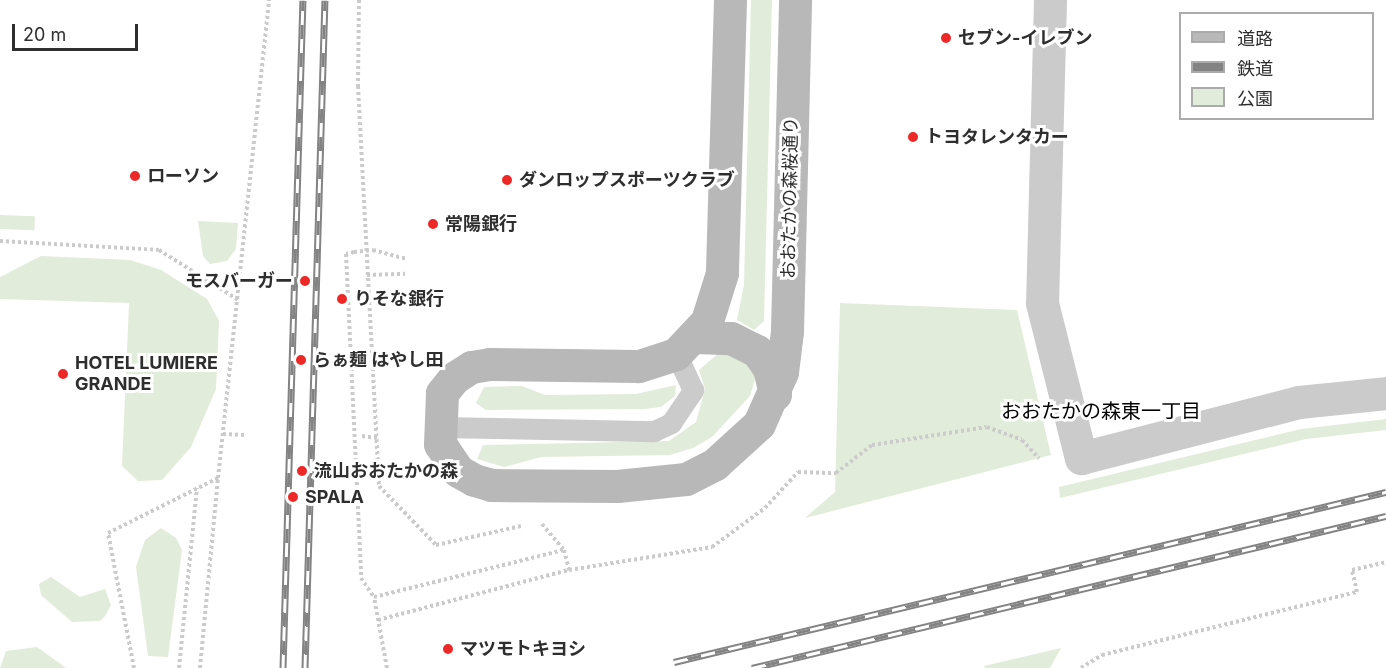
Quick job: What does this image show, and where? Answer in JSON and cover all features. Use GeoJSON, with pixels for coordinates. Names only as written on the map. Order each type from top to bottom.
{"type":"FeatureCollection","features":[{"type":"Feature","properties":{"kind":"street"},"geometry":{"type":"LineString","coordinates":[[685,345],[707,321],[722,273],[730,0]]}},
{"type":"Feature","properties":{"kind":"street","name":"おおたかの森桜通り"},"geometry":{"type":"LineString","coordinates":[[775,394],[787,331],[795,0]]}},
{"type":"Feature","properties":{"kind":"street"},"geometry":{"type":"LineString","coordinates":[[1050,0],[1042,303],[1081,458],[1299,402],[1386,393]]}},
{"type":"Feature","properties":{"kind":"street"},"geometry":{"type":"LineString","coordinates":[[731,338],[757,351],[769,368],[775,394],[740,444],[686,480],[617,486],[491,485],[458,471],[440,444],[438,427],[442,393],[471,367],[638,366],[685,345],[731,338]]}},
{"type":"Feature","properties":{"kind":"lane"},"geometry":{"type":"LineString","coordinates":[[438,427],[654,431],[671,423],[693,390],[685,345]]}},
{"type":"Feature","properties":{"kind":"path"},"geometry":{"type":"LineString","coordinates":[[200,668],[218,478],[240,301],[269,0]]}},
{"type":"Feature","properties":{"kind":"path"},"geometry":{"type":"LineString","coordinates":[[359,0],[370,324]]}},
{"type":"Feature","properties":{"kind":"path"},"geometry":{"type":"LineString","coordinates":[[0,241],[159,250],[240,301]]}},
{"type":"Feature","properties":{"kind":"path"},"geometry":{"type":"LineString","coordinates":[[387,668],[374,597],[361,578],[346,254],[373,250],[406,259]]}},
{"type":"Feature","properties":{"kind":"path"},"geometry":{"type":"LineString","coordinates":[[367,275],[405,274]]}},
{"type":"Feature","properties":{"kind":"path"},"geometry":{"type":"LineString","coordinates":[[798,472],[836,473],[872,445],[987,427],[1022,440],[1039,458]]}},
{"type":"Feature","properties":{"kind":"path"},"geometry":{"type":"LineString","coordinates":[[223,434],[243,435]]}},
{"type":"Feature","properties":{"kind":"path"},"geometry":{"type":"LineString","coordinates":[[362,436],[377,438]]}},
{"type":"Feature","properties":{"kind":"path"},"geometry":{"type":"LineString","coordinates":[[134,668],[108,533],[218,478]]}},
{"type":"Feature","properties":{"kind":"path"},"geometry":{"type":"LineString","coordinates":[[179,668],[197,488]]}},
{"type":"Feature","properties":{"kind":"path"},"geometry":{"type":"LineString","coordinates":[[374,597],[564,550]]}},
{"type":"Feature","properties":{"kind":"path"},"geometry":{"type":"LineString","coordinates":[[1081,668],[1102,655],[1357,592],[1352,570],[1386,562]]}},
{"type":"Feature","properties":{"kind":"path"},"geometry":{"type":"LineString","coordinates":[[378,620],[569,570]]}},
{"type":"Feature","properties":{"kind":"green space"},"geometry":{"type":"Polygon","coordinates":[[[751,0],[772,0],[764,321],[754,330],[737,320],[744,285],[751,0]]]}},
{"type":"Feature","properties":{"kind":"green space"},"geometry":{"type":"Polygon","coordinates":[[[0,215],[35,216],[34,230],[0,229],[0,215]]]}},
{"type":"Feature","properties":{"kind":"green space"},"geometry":{"type":"Polygon","coordinates":[[[198,221],[238,223],[236,249],[227,261],[210,264],[203,256],[198,221]]]}},
{"type":"Feature","properties":{"kind":"green space"},"geometry":{"type":"Polygon","coordinates":[[[41,256],[130,260],[161,270],[207,299],[219,321],[216,389],[191,447],[162,480],[138,481],[122,466],[129,303],[0,299],[0,277],[41,256]]]}},
{"type":"Feature","properties":{"kind":"green space"},"geometry":{"type":"Polygon","coordinates":[[[840,303],[1017,310],[1051,455],[805,518],[835,492],[840,303]]]}},
{"type":"Feature","properties":{"kind":"green space"},"geometry":{"type":"Polygon","coordinates":[[[727,346],[738,349],[756,376],[750,396],[712,437],[693,448],[670,455],[541,457],[504,467],[477,459],[483,445],[669,441],[696,422],[705,389],[699,370],[727,346]]]}},
{"type":"Feature","properties":{"kind":"green space"},"geometry":{"type":"Polygon","coordinates":[[[676,385],[675,396],[661,407],[645,409],[486,410],[476,403],[484,387],[522,386],[545,395],[636,394],[676,385]]]}},
{"type":"Feature","properties":{"kind":"green space"},"geometry":{"type":"Polygon","coordinates":[[[1386,419],[1386,430],[1306,439],[1060,498],[1059,487],[1301,429],[1386,419]]]}},
{"type":"Feature","properties":{"kind":"green space"},"geometry":{"type":"Polygon","coordinates":[[[161,528],[176,538],[182,550],[168,657],[148,656],[136,567],[145,540],[161,528]]]}},
{"type":"Feature","properties":{"kind":"green space"},"geometry":{"type":"Polygon","coordinates":[[[51,577],[80,597],[105,589],[111,605],[105,616],[100,621],[72,622],[41,595],[39,584],[51,577]]]}},
{"type":"Feature","properties":{"kind":"green space"},"geometry":{"type":"Polygon","coordinates":[[[37,647],[66,668],[0,668],[6,651],[37,647]]]}},
{"type":"Feature","properties":{"kind":"green space"},"geometry":{"type":"Polygon","coordinates":[[[1061,648],[1050,668],[985,668],[984,666],[1061,648]]]}},
{"type":"Feature","properties":{"kind":"railway"},"geometry":{"type":"LineString","coordinates":[[283,668],[303,0]]}},
{"type":"Feature","properties":{"kind":"railway"},"geometry":{"type":"LineString","coordinates":[[305,668],[325,0]]}},
{"type":"Feature","properties":{"kind":"railway"},"geometry":{"type":"LineString","coordinates":[[674,662],[1386,492]]}},
{"type":"Feature","properties":{"kind":"railway"},"geometry":{"type":"LineString","coordinates":[[752,668],[1386,516]]}},
{"type":"Feature","properties":{"kind":"place","name":"セブン-イレブン"},"geometry":{"type":"Point","coordinates":[946,38]}},
{"type":"Feature","properties":{"kind":"place","name":"トヨタレンタカー"},"geometry":{"type":"Point","coordinates":[913,137]}},
{"type":"Feature","properties":{"kind":"place","name":"ローソン"},"geometry":{"type":"Point","coordinates":[135,176]}},
{"type":"Feature","properties":{"kind":"place","name":"ダンロップスポーツクラブ"},"geometry":{"type":"Point","coordinates":[507,180]}},
{"type":"Feature","properties":{"kind":"place","name":"常陽銀行"},"geometry":{"type":"Point","coordinates":[433,224]}},
{"type":"Feature","properties":{"kind":"place","name":"モスバーガー"},"geometry":{"type":"Point","coordinates":[305,281]}},
{"type":"Feature","properties":{"kind":"place","name":"りそな銀行"},"geometry":{"type":"Point","coordinates":[342,299]}},
{"type":"Feature","properties":{"kind":"place","name":"らぁ麺 はやし田"},"geometry":{"type":"Point","coordinates":[301,360]}},
{"type":"Feature","properties":{"kind":"place","name":"HOTEL LUMIERE GRANDE"},"geometry":{"type":"Point","coordinates":[63,374]}},
{"type":"Feature","properties":{"kind":"place","name":"流山おおたかの森"},"geometry":{"type":"Point","coordinates":[302,471]}},
{"type":"Feature","properties":{"kind":"place","name":"SPALA"},"geometry":{"type":"Point","coordinates":[293,497]}},
{"type":"Feature","properties":{"kind":"place","name":"マツモトキヨシ"},"geometry":{"type":"Point","coordinates":[448,649]}},
{"type":"Feature","properties":{"kind":"district","name":"おおたかの森東一丁目"},"geometry":{"type":"Point","coordinates":[1101,411]}}]}
